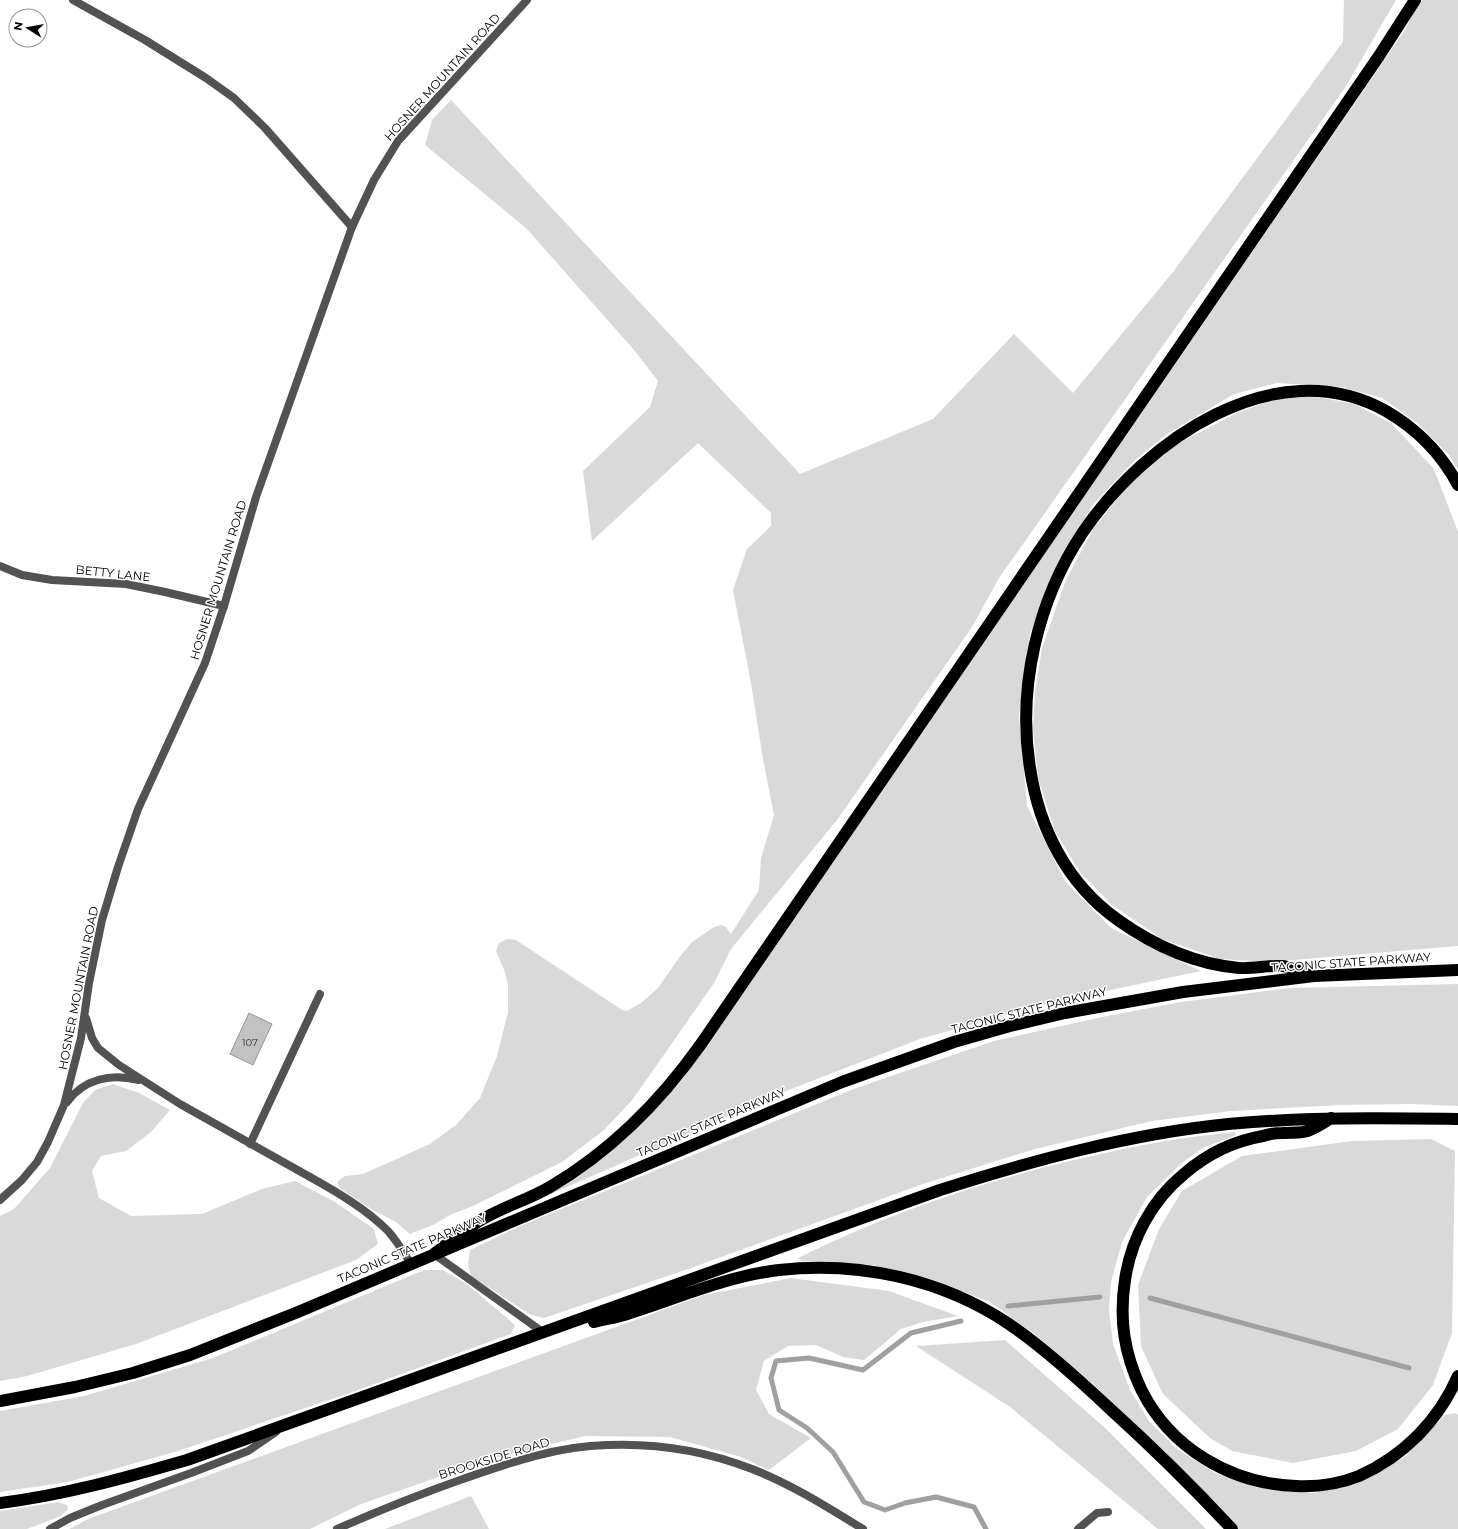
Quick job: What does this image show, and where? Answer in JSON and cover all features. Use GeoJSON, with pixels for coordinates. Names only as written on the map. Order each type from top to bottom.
{"type":"FeatureCollection","features":[{"type":"Feature","properties":{"kind":"highway"},"geometry":{"type":"LineString","coordinates":[[434,1254],[476,1222],[549,1188],[582,1167],[634,1124],[675,1079],[1379,56],[1415,0]]}},
{"type":"Feature","properties":{"kind":"highway"},"geometry":{"type":"LineString","coordinates":[[1314,976],[1283,966],[1250,969],[1220,965],[1178,954],[1153,942],[1115,918],[1079,885],[1063,863],[1051,840],[1040,814],[1033,786],[1028,754],[1026,725],[1030,673],[1038,634],[1049,599],[1064,565],[1082,534],[1103,504],[1113,493],[1128,477],[1177,437],[1228,408],[1253,398],[1279,393],[1305,391],[1329,392],[1354,398],[1376,406],[1398,418],[1432,447],[1446,465],[1458,485]]}},
{"type":"Feature","properties":{"kind":"highway","name":"TACONIC STATE PARKWAY"},"geometry":{"type":"LineString","coordinates":[[0,1401],[75,1387],[133,1373],[190,1355],[244,1334],[842,1082],[954,1042],[1010,1026],[1065,1013],[1126,1001],[1190,991],[1314,976],[1458,970]]}},
{"type":"Feature","properties":{"kind":"highway"},"geometry":{"type":"LineString","coordinates":[[1333,1117],[1309,1131],[1280,1133],[1249,1138],[1219,1150],[1194,1165],[1183,1174],[1160,1198],[1145,1219],[1133,1245],[1126,1271],[1122,1298],[1122,1325],[1127,1350],[1138,1382],[1148,1401],[1166,1426],[1184,1444],[1206,1460],[1230,1473],[1256,1481],[1284,1486],[1306,1486],[1332,1484],[1357,1476],[1380,1466],[1402,1451],[1422,1432],[1438,1411],[1453,1388],[1458,1376]]}},
{"type":"Feature","properties":{"kind":"highway"},"geometry":{"type":"LineString","coordinates":[[0,1503],[74,1490],[131,1477],[187,1460],[940,1190],[1045,1158],[1168,1132],[1227,1124],[1333,1117],[1458,1119]]}},
{"type":"Feature","properties":{"kind":"highway"},"geometry":{"type":"LineString","coordinates":[[544,1333],[628,1314],[719,1283],[741,1277],[779,1270],[816,1268],[849,1269],[885,1274],[921,1283],[974,1303],[1009,1324],[1041,1348],[1157,1452],[1232,1529]]}},
{"type":"Feature","properties":{"kind":"street"},"geometry":{"type":"LineString","coordinates":[[73,0],[145,40],[206,78],[234,98],[265,128],[352,227]]}},
{"type":"Feature","properties":{"kind":"street","name":"HOSNER MOUNTAIN ROAD"},"geometry":{"type":"LineString","coordinates":[[0,1200],[22,1180],[37,1162],[48,1142],[64,1105],[76,1062],[89,983],[102,920],[118,867],[138,809],[205,664],[224,606],[256,497],[352,227],[374,180],[398,141],[527,0]]}},
{"type":"Feature","properties":{"kind":"street","name":"BETTY LANE"},"geometry":{"type":"LineString","coordinates":[[0,566],[22,575],[52,580],[126,584],[224,606]]}},
{"type":"Feature","properties":{"kind":"street"},"geometry":{"type":"LineString","coordinates":[[250,1144],[320,994]]}},
{"type":"Feature","properties":{"kind":"street"},"geometry":{"type":"LineString","coordinates":[[85,1012],[90,1032],[98,1048],[106,1056],[145,1082],[342,1196],[380,1224],[397,1242],[411,1264]]}},
{"type":"Feature","properties":{"kind":"street"},"geometry":{"type":"LineString","coordinates":[[64,1105],[78,1089],[98,1079],[123,1077],[145,1082]]}},
{"type":"Feature","properties":{"kind":"street"},"geometry":{"type":"LineString","coordinates":[[434,1254],[544,1333]]}},
{"type":"Feature","properties":{"kind":"street"},"geometry":{"type":"LineString","coordinates":[[50,1529],[70,1518],[102,1504],[248,1451],[285,1426]]}},
{"type":"Feature","properties":{"kind":"street","name":"BROOKSIDE ROAD"},"geometry":{"type":"LineString","coordinates":[[337,1529],[423,1493],[492,1469],[557,1451],[606,1445],[656,1446],[706,1454],[751,1469],[800,1491],[863,1529]]}},
{"type":"Feature","properties":{"kind":"street"},"geometry":{"type":"LineString","coordinates":[[1078,1529],[1097,1514],[1108,1512]]}},
{"type":"Feature","properties":{"kind":"shaded area"},"geometry":{"type":"Polygon","coordinates":[[[1344,0],[1396,0],[1346,86],[999,578],[972,627],[837,820],[731,949],[714,983],[633,1099],[604,1130],[562,1162],[473,1206],[450,1215],[433,1225],[410,1234],[396,1222],[371,1209],[341,1189],[338,1185],[338,1181],[345,1176],[363,1174],[430,1144],[456,1125],[480,1098],[497,1056],[508,1012],[508,985],[505,972],[496,951],[499,943],[507,939],[516,940],[622,1010],[627,1011],[641,1003],[658,988],[692,942],[714,927],[722,925],[726,927],[731,934],[759,890],[761,858],[774,815],[733,590],[747,549],[771,526],[771,513],[698,443],[592,541],[583,471],[650,407],[658,381],[634,350],[526,228],[425,145],[432,120],[451,100],[800,474],[933,419],[1014,334],[1073,393],[1173,272],[1343,42],[1344,0]]]}},
{"type":"Feature","properties":{"kind":"shaded area"},"geometry":{"type":"Polygon","coordinates":[[[1420,0],[1458,0],[1458,470],[1450,456],[1417,423],[1382,398],[1341,387],[1277,383],[1234,394],[1167,434],[1133,462],[1092,506],[1069,544],[1045,593],[1030,634],[1019,715],[1027,806],[1065,881],[1111,928],[1201,971],[1049,1003],[920,1039],[786,1091],[551,1194],[549,1192],[590,1167],[646,1119],[683,1079],[1405,30],[1420,0]]]}},
{"type":"Feature","properties":{"kind":"shaded area"},"geometry":{"type":"Polygon","coordinates":[[[1307,395],[1354,404],[1391,423],[1434,469],[1458,532],[1458,946],[1269,962],[1220,959],[1162,939],[1112,905],[1079,871],[1055,831],[1038,778],[1033,728],[1035,692],[1042,648],[1065,582],[1093,529],[1130,483],[1173,446],[1239,412],[1273,400],[1307,395]]]}},
{"type":"Feature","properties":{"kind":"shaded area"},"geometry":{"type":"Polygon","coordinates":[[[1458,984],[1458,1106],[1411,1104],[1340,1105],[1231,1111],[1152,1121],[1035,1149],[923,1184],[691,1268],[544,1318],[531,1315],[471,1276],[468,1264],[470,1250],[520,1226],[856,1088],[994,1041],[1102,1017],[1181,1002],[1289,988],[1458,984]]]}},
{"type":"Feature","properties":{"kind":"shaded area"},"geometry":{"type":"Polygon","coordinates":[[[113,1084],[139,1093],[170,1110],[151,1132],[126,1151],[101,1156],[92,1171],[99,1198],[131,1216],[202,1214],[262,1189],[295,1181],[335,1202],[374,1229],[378,1244],[356,1260],[136,1344],[27,1376],[0,1381],[0,1216],[14,1209],[50,1168],[83,1103],[95,1090],[113,1084]]]}},
{"type":"Feature","properties":{"kind":"shaded area"},"geometry":{"type":"Polygon","coordinates":[[[1235,1132],[1236,1135],[1203,1148],[1183,1162],[1147,1197],[1122,1242],[1111,1282],[1109,1310],[1113,1344],[1130,1390],[1149,1421],[1176,1448],[1213,1472],[1255,1487],[1295,1492],[1315,1493],[1360,1481],[1405,1457],[1445,1415],[1456,1413],[1458,1415],[1458,1529],[1239,1529],[1167,1455],[1092,1383],[1033,1333],[990,1302],[931,1279],[874,1265],[802,1261],[798,1258],[840,1238],[927,1203],[1017,1175],[1108,1152],[1184,1138],[1235,1132]]]}},
{"type":"Feature","properties":{"kind":"shaded area"},"geometry":{"type":"Polygon","coordinates":[[[1431,1139],[1455,1151],[1452,1333],[1433,1385],[1398,1429],[1356,1451],[1293,1463],[1232,1451],[1210,1438],[1163,1394],[1141,1346],[1138,1285],[1159,1229],[1182,1191],[1242,1156],[1352,1141],[1431,1139]]]}},
{"type":"Feature","properties":{"kind":"shaded area"},"geometry":{"type":"Polygon","coordinates":[[[424,1270],[443,1270],[468,1285],[515,1325],[511,1334],[344,1395],[178,1451],[68,1482],[0,1492],[0,1411],[84,1396],[213,1358],[424,1270]]]}},
{"type":"Feature","properties":{"kind":"shaded area"},"geometry":{"type":"Polygon","coordinates":[[[791,1278],[889,1291],[958,1316],[923,1322],[901,1329],[864,1360],[843,1357],[816,1345],[788,1346],[764,1361],[756,1390],[769,1414],[811,1438],[769,1470],[741,1457],[670,1437],[585,1436],[493,1458],[361,1504],[310,1529],[69,1529],[88,1519],[704,1295],[791,1278]]]}},
{"type":"Feature","properties":{"kind":"shaded area"},"geometry":{"type":"Polygon","coordinates":[[[1005,1340],[1105,1428],[1206,1529],[1158,1529],[1010,1407],[916,1346],[1005,1340]]]}},
{"type":"Feature","properties":{"kind":"shaded area"},"geometry":{"type":"Polygon","coordinates":[[[471,1496],[489,1529],[385,1529],[471,1496]]]}},
{"type":"Feature","properties":{"kind":"shaded area"},"geometry":{"type":"Polygon","coordinates":[[[58,1502],[67,1505],[68,1509],[61,1516],[27,1529],[0,1529],[0,1511],[58,1502]]]}},
{"type":"Feature","properties":{"kind":"building"},"geometry":{"type":"Polygon","coordinates":[[[249,1013],[272,1024],[253,1065],[230,1054],[249,1013]]]}},
{"type":"Feature","properties":{"kind":"waterway"},"geometry":{"type":"LineString","coordinates":[[1008,1306],[1100,1297]]}},
{"type":"Feature","properties":{"kind":"waterway"},"geometry":{"type":"LineString","coordinates":[[1150,1298],[1409,1368]]}},
{"type":"Feature","properties":{"kind":"waterway"},"geometry":{"type":"LineString","coordinates":[[961,1321],[911,1333],[863,1370],[809,1358],[776,1361],[771,1378],[779,1410],[807,1428],[833,1452],[864,1502],[885,1510],[905,1503],[936,1497],[974,1507],[986,1529]]}}]}
